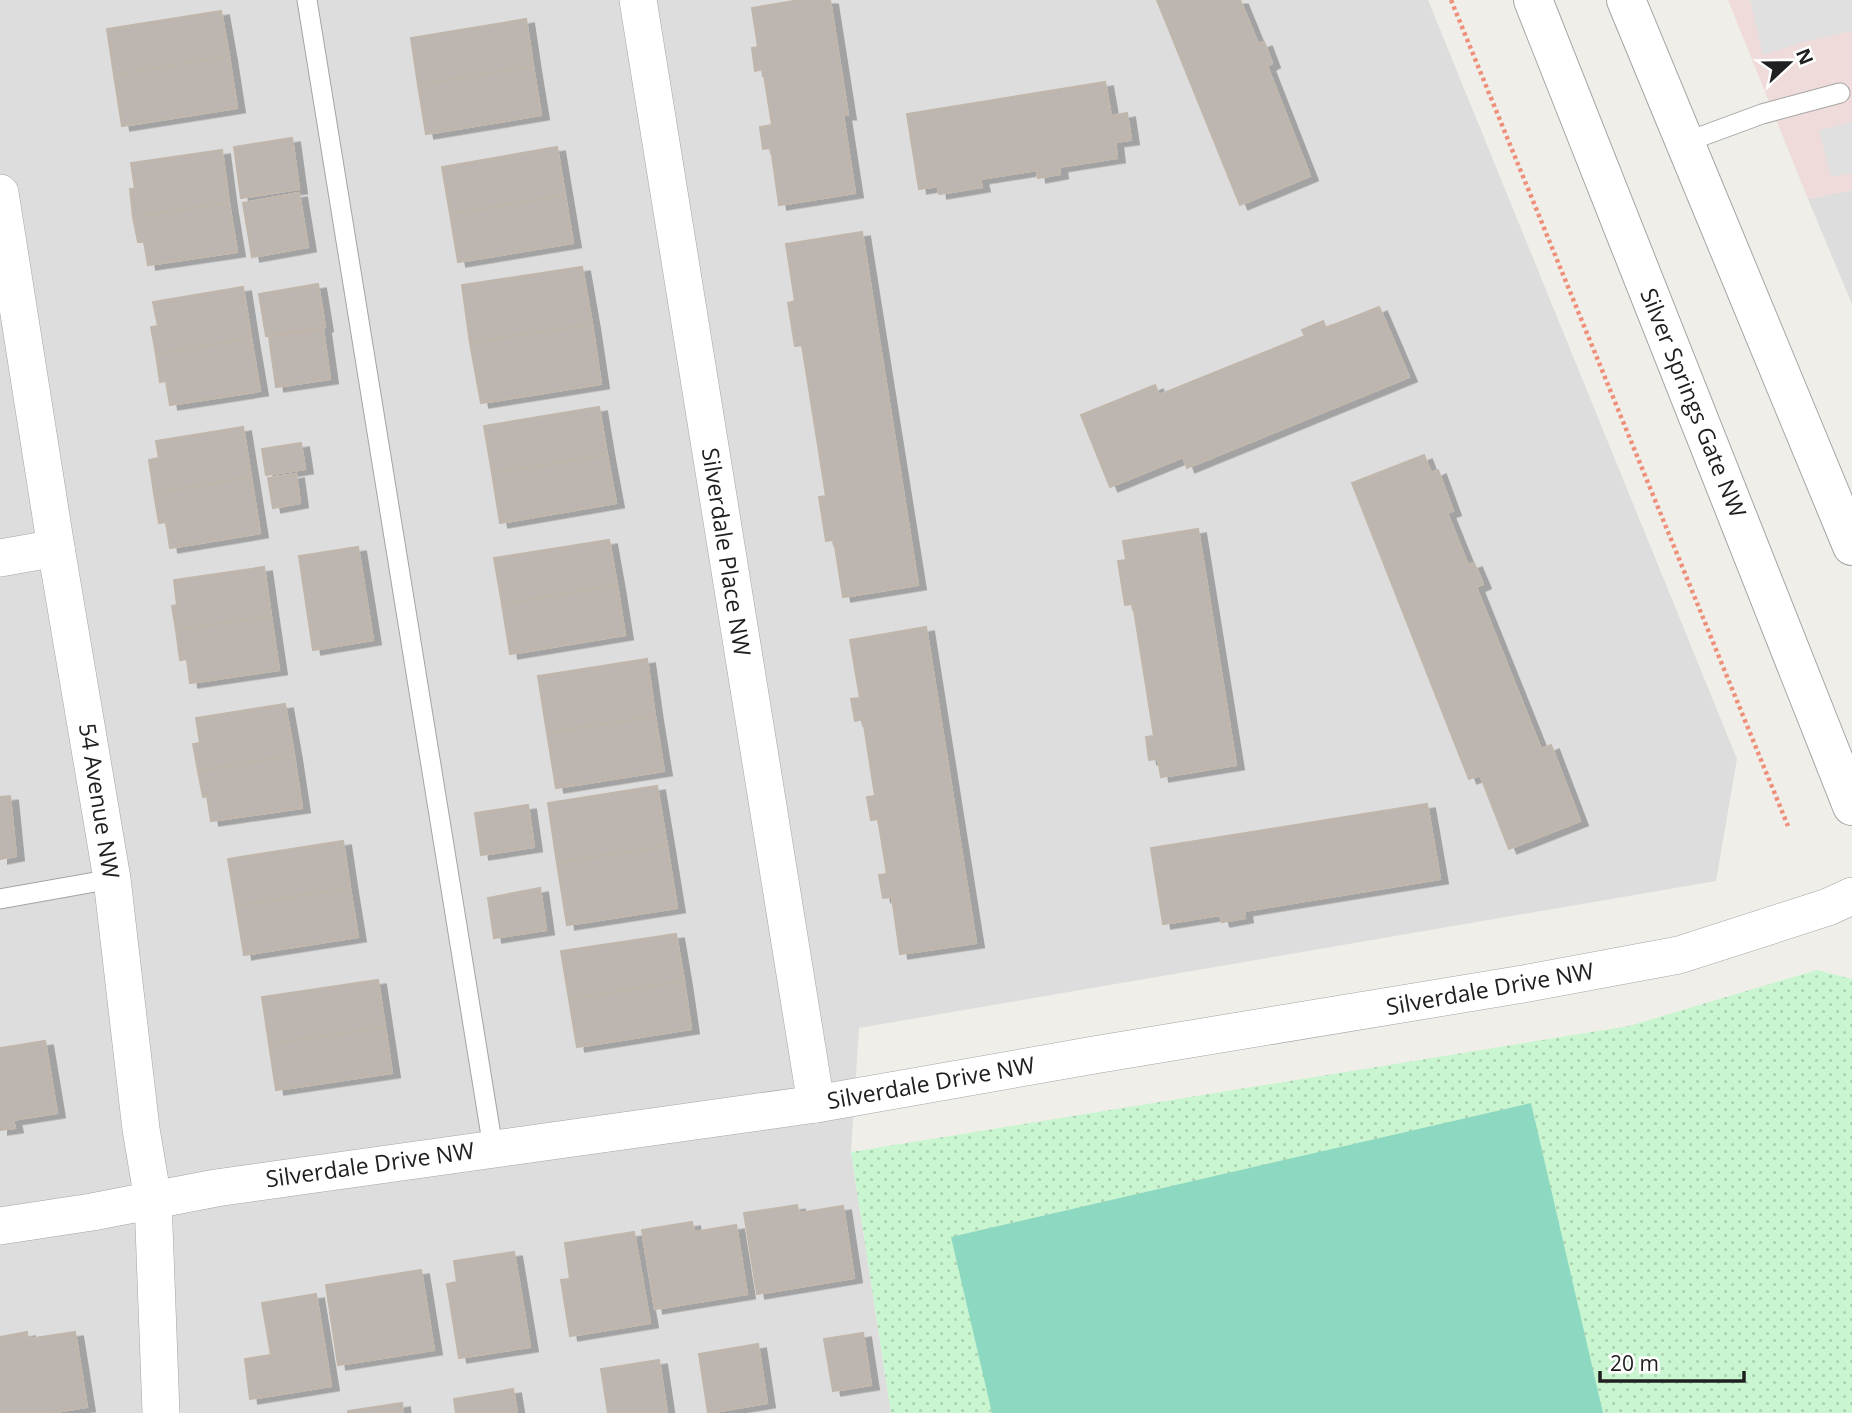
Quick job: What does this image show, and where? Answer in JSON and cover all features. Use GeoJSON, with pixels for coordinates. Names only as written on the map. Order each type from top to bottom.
{"type":"FeatureCollection","features":[{"type":"Feature","properties":{"kind":"street","name":"Silverdale Place NW"},"geometry":{"type":"LineString","coordinates":[[639,0],[816,1104]]}},
{"type":"Feature","properties":{"kind":"street","name":"Silver Springs Gate NW"},"geometry":{"type":"LineString","coordinates":[[1533,0],[1852,806]]}},
{"type":"Feature","properties":{"kind":"street"},"geometry":{"type":"LineString","coordinates":[[1626,0],[1852,546]]}},
{"type":"Feature","properties":{"kind":"street","name":"54 Avenue NW"},"geometry":{"type":"LineString","coordinates":[[0,193],[112,879],[141,1129],[153,1200],[161,1413]]}},
{"type":"Feature","properties":{"kind":"street"},"geometry":{"type":"LineString","coordinates":[[0,558],[56,548]]}},
{"type":"Feature","properties":{"kind":"street","name":"Silverdale Drive NW"},"geometry":{"type":"LineString","coordinates":[[0,1226],[216,1188],[816,1104],[1522,984],[1679,955],[1828,907],[1852,896]]}},
{"type":"Feature","properties":{"kind":"lane"},"geometry":{"type":"LineString","coordinates":[[307,0],[493,1148]]}},
{"type":"Feature","properties":{"kind":"lane"},"geometry":{"type":"LineString","coordinates":[[1686,142],[1762,114],[1840,93]]}},
{"type":"Feature","properties":{"kind":"lane"},"geometry":{"type":"LineString","coordinates":[[0,899],[112,879]]}},
{"type":"Feature","properties":{"kind":"path"},"geometry":{"type":"LineString","coordinates":[[1451,0],[1788,826]]}},
{"type":"Feature","properties":{"kind":"shaded area"},"geometry":{"type":"Polygon","coordinates":[[[0,0],[1428,0],[1737,759],[1716,881],[859,1028],[851,1152],[891,1413],[0,1413],[0,0]]]}},
{"type":"Feature","properties":{"kind":"shaded area"},"geometry":{"type":"Polygon","coordinates":[[[1728,0],[1852,0],[1852,190],[1808,199],[1728,0]]]}},
{"type":"Feature","properties":{"kind":"shaded area"},"geometry":{"type":"Polygon","coordinates":[[[1750,0],[1852,0],[1852,31],[1803,42],[1763,55],[1750,0]]]}},
{"type":"Feature","properties":{"kind":"shaded area"},"geometry":{"type":"Polygon","coordinates":[[[1852,122],[1852,173],[1831,177],[1819,130],[1852,122]]]}},
{"type":"Feature","properties":{"kind":"shaded area"},"geometry":{"type":"Polygon","coordinates":[[[1852,190],[1852,304],[1808,199],[1852,190]]]}},
{"type":"Feature","properties":{"kind":"green space"},"geometry":{"type":"Polygon","coordinates":[[[1817,970],[1852,979],[1852,1413],[891,1413],[851,1152],[1629,1026],[1817,970]]]}},
{"type":"Feature","properties":{"kind":"green space"},"geometry":{"type":"Polygon","coordinates":[[[1531,1103],[1603,1413],[992,1413],[951,1237],[1531,1103]]]}},
{"type":"Feature","properties":{"kind":"building"},"geometry":{"type":"Polygon","coordinates":[[[800,0],[830,0],[848,115],[843,115],[855,193],[779,205],[771,148],[763,149],[760,127],[772,125],[763,69],[755,71],[752,48],[758,47],[752,8],[800,0]]]}},
{"type":"Feature","properties":{"kind":"building"},"geometry":{"type":"Polygon","coordinates":[[[1157,0],[1240,0],[1258,44],[1264,42],[1272,63],[1267,66],[1310,176],[1240,205],[1157,0]]]}},
{"type":"Feature","properties":{"kind":"building"},"geometry":{"type":"Polygon","coordinates":[[[221,11],[229,56],[114,75],[107,29],[221,11]]]}},
{"type":"Feature","properties":{"kind":"building"},"geometry":{"type":"Polygon","coordinates":[[[526,19],[533,66],[418,85],[411,38],[526,19]]]}},
{"type":"Feature","properties":{"kind":"building"},"geometry":{"type":"Polygon","coordinates":[[[229,56],[237,108],[122,126],[114,75],[229,56]]]}},
{"type":"Feature","properties":{"kind":"building"},"geometry":{"type":"Polygon","coordinates":[[[533,66],[541,115],[426,134],[418,85],[533,66]]]}},
{"type":"Feature","properties":{"kind":"building"},"geometry":{"type":"Polygon","coordinates":[[[1105,82],[1111,116],[1127,113],[1131,140],[1115,142],[1117,158],[1059,167],[1060,174],[1038,178],[1037,170],[980,179],[982,187],[939,194],[938,186],[919,189],[907,114],[1105,82]]]}},
{"type":"Feature","properties":{"kind":"building"},"geometry":{"type":"Polygon","coordinates":[[[292,138],[299,189],[241,198],[234,147],[292,138]]]}},
{"type":"Feature","properties":{"kind":"building"},"geometry":{"type":"Polygon","coordinates":[[[557,147],[565,195],[450,214],[442,167],[557,147]]]}},
{"type":"Feature","properties":{"kind":"building"},"geometry":{"type":"Polygon","coordinates":[[[222,150],[229,203],[133,217],[130,189],[135,189],[131,163],[222,150]]]}},
{"type":"Feature","properties":{"kind":"building"},"geometry":{"type":"Polygon","coordinates":[[[299,193],[308,247],[252,257],[243,203],[299,193]]]}},
{"type":"Feature","properties":{"kind":"building"},"geometry":{"type":"Polygon","coordinates":[[[565,195],[573,243],[458,262],[450,214],[565,195]]]}},
{"type":"Feature","properties":{"kind":"building"},"geometry":{"type":"Polygon","coordinates":[[[229,203],[237,252],[148,265],[144,242],[138,242],[133,217],[229,203]]]}},
{"type":"Feature","properties":{"kind":"building"},"geometry":{"type":"Polygon","coordinates":[[[862,232],[918,585],[843,597],[834,540],[826,541],[819,497],[826,496],[802,345],[795,346],[788,303],[795,301],[786,244],[862,232]]]}},
{"type":"Feature","properties":{"kind":"building"},"geometry":{"type":"Polygon","coordinates":[[[582,267],[592,324],[470,343],[462,285],[582,267]]]}},
{"type":"Feature","properties":{"kind":"building"},"geometry":{"type":"Polygon","coordinates":[[[318,284],[325,327],[266,336],[259,294],[318,284]]]}},
{"type":"Feature","properties":{"kind":"building"},"geometry":{"type":"Polygon","coordinates":[[[243,287],[251,338],[156,354],[151,327],[158,326],[153,302],[243,287]]]}},
{"type":"Feature","properties":{"kind":"building"},"geometry":{"type":"Polygon","coordinates":[[[1379,307],[1409,377],[1187,468],[1183,457],[1110,487],[1081,415],[1155,385],[1159,395],[1305,336],[1302,330],[1323,321],[1326,328],[1379,307]]]}},
{"type":"Feature","properties":{"kind":"building"},"geometry":{"type":"Polygon","coordinates":[[[592,324],[601,384],[481,403],[470,343],[592,324]]]}},
{"type":"Feature","properties":{"kind":"building"},"geometry":{"type":"Polygon","coordinates":[[[323,329],[330,379],[276,387],[269,337],[323,329]]]}},
{"type":"Feature","properties":{"kind":"building"},"geometry":{"type":"Polygon","coordinates":[[[251,338],[260,391],[170,405],[166,381],[160,382],[156,354],[251,338]]]}},
{"type":"Feature","properties":{"kind":"building"},"geometry":{"type":"Polygon","coordinates":[[[599,407],[607,455],[492,473],[484,426],[599,407]]]}},
{"type":"Feature","properties":{"kind":"building"},"geometry":{"type":"Polygon","coordinates":[[[243,427],[251,477],[154,493],[149,460],[159,458],[156,441],[243,427]]]}},
{"type":"Feature","properties":{"kind":"building"},"geometry":{"type":"Polygon","coordinates":[[[301,443],[305,469],[266,475],[262,449],[301,443]]]}},
{"type":"Feature","properties":{"kind":"building"},"geometry":{"type":"Polygon","coordinates":[[[607,455],[616,503],[500,523],[492,473],[607,455]]]}},
{"type":"Feature","properties":{"kind":"building"},"geometry":{"type":"Polygon","coordinates":[[[1424,455],[1431,473],[1438,470],[1453,511],[1447,513],[1468,565],[1474,563],[1483,584],[1476,587],[1541,749],[1551,745],[1580,821],[1509,849],[1480,775],[1469,779],[1352,483],[1424,455]]]}},
{"type":"Feature","properties":{"kind":"building"},"geometry":{"type":"Polygon","coordinates":[[[296,474],[300,503],[273,508],[268,478],[296,474]]]}},
{"type":"Feature","properties":{"kind":"building"},"geometry":{"type":"Polygon","coordinates":[[[251,477],[260,533],[170,548],[166,522],[159,523],[154,493],[251,477]]]}},
{"type":"Feature","properties":{"kind":"building"},"geometry":{"type":"Polygon","coordinates":[[[1198,529],[1236,765],[1161,777],[1158,759],[1149,760],[1146,737],[1154,736],[1133,604],[1125,605],[1118,561],[1126,560],[1123,541],[1198,529]]]}},
{"type":"Feature","properties":{"kind":"building"},"geometry":{"type":"Polygon","coordinates":[[[609,540],[617,585],[502,604],[494,558],[609,540]]]}},
{"type":"Feature","properties":{"kind":"building"},"geometry":{"type":"Polygon","coordinates":[[[358,547],[373,640],[313,650],[299,556],[358,547]]]}},
{"type":"Feature","properties":{"kind":"building"},"geometry":{"type":"Polygon","coordinates":[[[264,567],[271,616],[176,630],[172,606],[177,605],[174,580],[264,567]]]}},
{"type":"Feature","properties":{"kind":"building"},"geometry":{"type":"Polygon","coordinates":[[[617,585],[625,635],[510,654],[502,604],[617,585]]]}},
{"type":"Feature","properties":{"kind":"building"},"geometry":{"type":"Polygon","coordinates":[[[271,616],[279,670],[190,683],[187,659],[180,660],[176,630],[271,616]]]}},
{"type":"Feature","properties":{"kind":"building"},"geometry":{"type":"Polygon","coordinates":[[[926,627],[976,943],[900,954],[892,897],[883,898],[879,875],[887,874],[878,819],[871,820],[867,797],[875,796],[863,719],[855,721],[851,699],[860,698],[850,640],[926,627]]]}},
{"type":"Feature","properties":{"kind":"building"},"geometry":{"type":"Polygon","coordinates":[[[647,659],[655,716],[547,733],[538,676],[647,659]]]}},
{"type":"Feature","properties":{"kind":"building"},"geometry":{"type":"Polygon","coordinates":[[[285,704],[294,755],[198,771],[193,744],[200,743],[196,718],[285,704]]]}},
{"type":"Feature","properties":{"kind":"building"},"geometry":{"type":"Polygon","coordinates":[[[655,716],[664,771],[556,788],[547,733],[655,716]]]}},
{"type":"Feature","properties":{"kind":"building"},"geometry":{"type":"Polygon","coordinates":[[[294,755],[302,808],[211,821],[207,796],[203,797],[198,771],[294,755]]]}},
{"type":"Feature","properties":{"kind":"building"},"geometry":{"type":"Polygon","coordinates":[[[657,786],[667,846],[557,863],[548,803],[657,786]]]}},
{"type":"Feature","properties":{"kind":"building"},"geometry":{"type":"Polygon","coordinates":[[[10,796],[16,856],[0,859],[0,797],[10,796]]]}},
{"type":"Feature","properties":{"kind":"building"},"geometry":{"type":"Polygon","coordinates":[[[1427,804],[1440,879],[1244,911],[1245,918],[1222,922],[1220,915],[1163,924],[1151,848],[1427,804]]]}},
{"type":"Feature","properties":{"kind":"building"},"geometry":{"type":"Polygon","coordinates":[[[528,805],[534,847],[481,855],[475,813],[528,805]]]}},
{"type":"Feature","properties":{"kind":"building"},"geometry":{"type":"Polygon","coordinates":[[[343,841],[350,888],[236,906],[228,859],[343,841]]]}},
{"type":"Feature","properties":{"kind":"building"},"geometry":{"type":"Polygon","coordinates":[[[667,846],[677,908],[567,925],[557,863],[667,846]]]}},
{"type":"Feature","properties":{"kind":"building"},"geometry":{"type":"Polygon","coordinates":[[[350,888],[358,937],[244,955],[236,906],[350,888]]]}},
{"type":"Feature","properties":{"kind":"building"},"geometry":{"type":"Polygon","coordinates":[[[540,888],[546,930],[494,938],[488,898],[540,888]]]}},
{"type":"Feature","properties":{"kind":"building"},"geometry":{"type":"Polygon","coordinates":[[[676,934],[684,981],[569,999],[561,951],[676,934]]]}},
{"type":"Feature","properties":{"kind":"building"},"geometry":{"type":"Polygon","coordinates":[[[378,980],[385,1027],[269,1044],[262,997],[378,980]]]}},
{"type":"Feature","properties":{"kind":"building"},"geometry":{"type":"Polygon","coordinates":[[[684,981],[691,1029],[577,1047],[569,999],[684,981]]]}},
{"type":"Feature","properties":{"kind":"building"},"geometry":{"type":"Polygon","coordinates":[[[385,1027],[392,1073],[276,1090],[269,1044],[385,1027]]]}},
{"type":"Feature","properties":{"kind":"building"},"geometry":{"type":"Polygon","coordinates":[[[45,1041],[57,1113],[13,1120],[15,1128],[0,1130],[0,1048],[45,1041]]]}},
{"type":"Feature","properties":{"kind":"building"},"geometry":{"type":"Polygon","coordinates":[[[797,1205],[799,1213],[843,1206],[854,1278],[757,1294],[744,1213],[797,1205]]]}},
{"type":"Feature","properties":{"kind":"building"},"geometry":{"type":"Polygon","coordinates":[[[692,1222],[694,1232],[736,1225],[747,1294],[655,1309],[642,1230],[692,1222]]]}},
{"type":"Feature","properties":{"kind":"building"},"geometry":{"type":"Polygon","coordinates":[[[634,1232],[650,1323],[570,1336],[561,1280],[570,1279],[565,1243],[634,1232]]]}},
{"type":"Feature","properties":{"kind":"building"},"geometry":{"type":"Polygon","coordinates":[[[514,1252],[530,1347],[459,1358],[447,1284],[457,1282],[454,1261],[514,1252]]]}},
{"type":"Feature","properties":{"kind":"building"},"geometry":{"type":"Polygon","coordinates":[[[421,1270],[434,1350],[338,1365],[326,1285],[421,1270]]]}},
{"type":"Feature","properties":{"kind":"building"},"geometry":{"type":"Polygon","coordinates":[[[316,1294],[331,1386],[250,1399],[245,1359],[271,1355],[262,1303],[316,1294]]]}},
{"type":"Feature","properties":{"kind":"building"},"geometry":{"type":"Polygon","coordinates":[[[27,1332],[28,1339],[75,1332],[87,1407],[49,1413],[0,1413],[0,1337],[27,1332]]]}},
{"type":"Feature","properties":{"kind":"building"},"geometry":{"type":"Polygon","coordinates":[[[863,1333],[871,1385],[833,1391],[824,1339],[863,1333]]]}},
{"type":"Feature","properties":{"kind":"building"},"geometry":{"type":"Polygon","coordinates":[[[758,1344],[767,1403],[708,1413],[699,1354],[758,1344]]]}},
{"type":"Feature","properties":{"kind":"building"},"geometry":{"type":"Polygon","coordinates":[[[659,1360],[667,1413],[608,1413],[601,1369],[659,1360]]]}},
{"type":"Feature","properties":{"kind":"building"},"geometry":{"type":"Polygon","coordinates":[[[513,1389],[517,1413],[456,1413],[454,1399],[513,1389]]]}},
{"type":"Feature","properties":{"kind":"building"},"geometry":{"type":"Polygon","coordinates":[[[402,1403],[403,1413],[348,1413],[348,1411],[402,1403]]]}}]}
